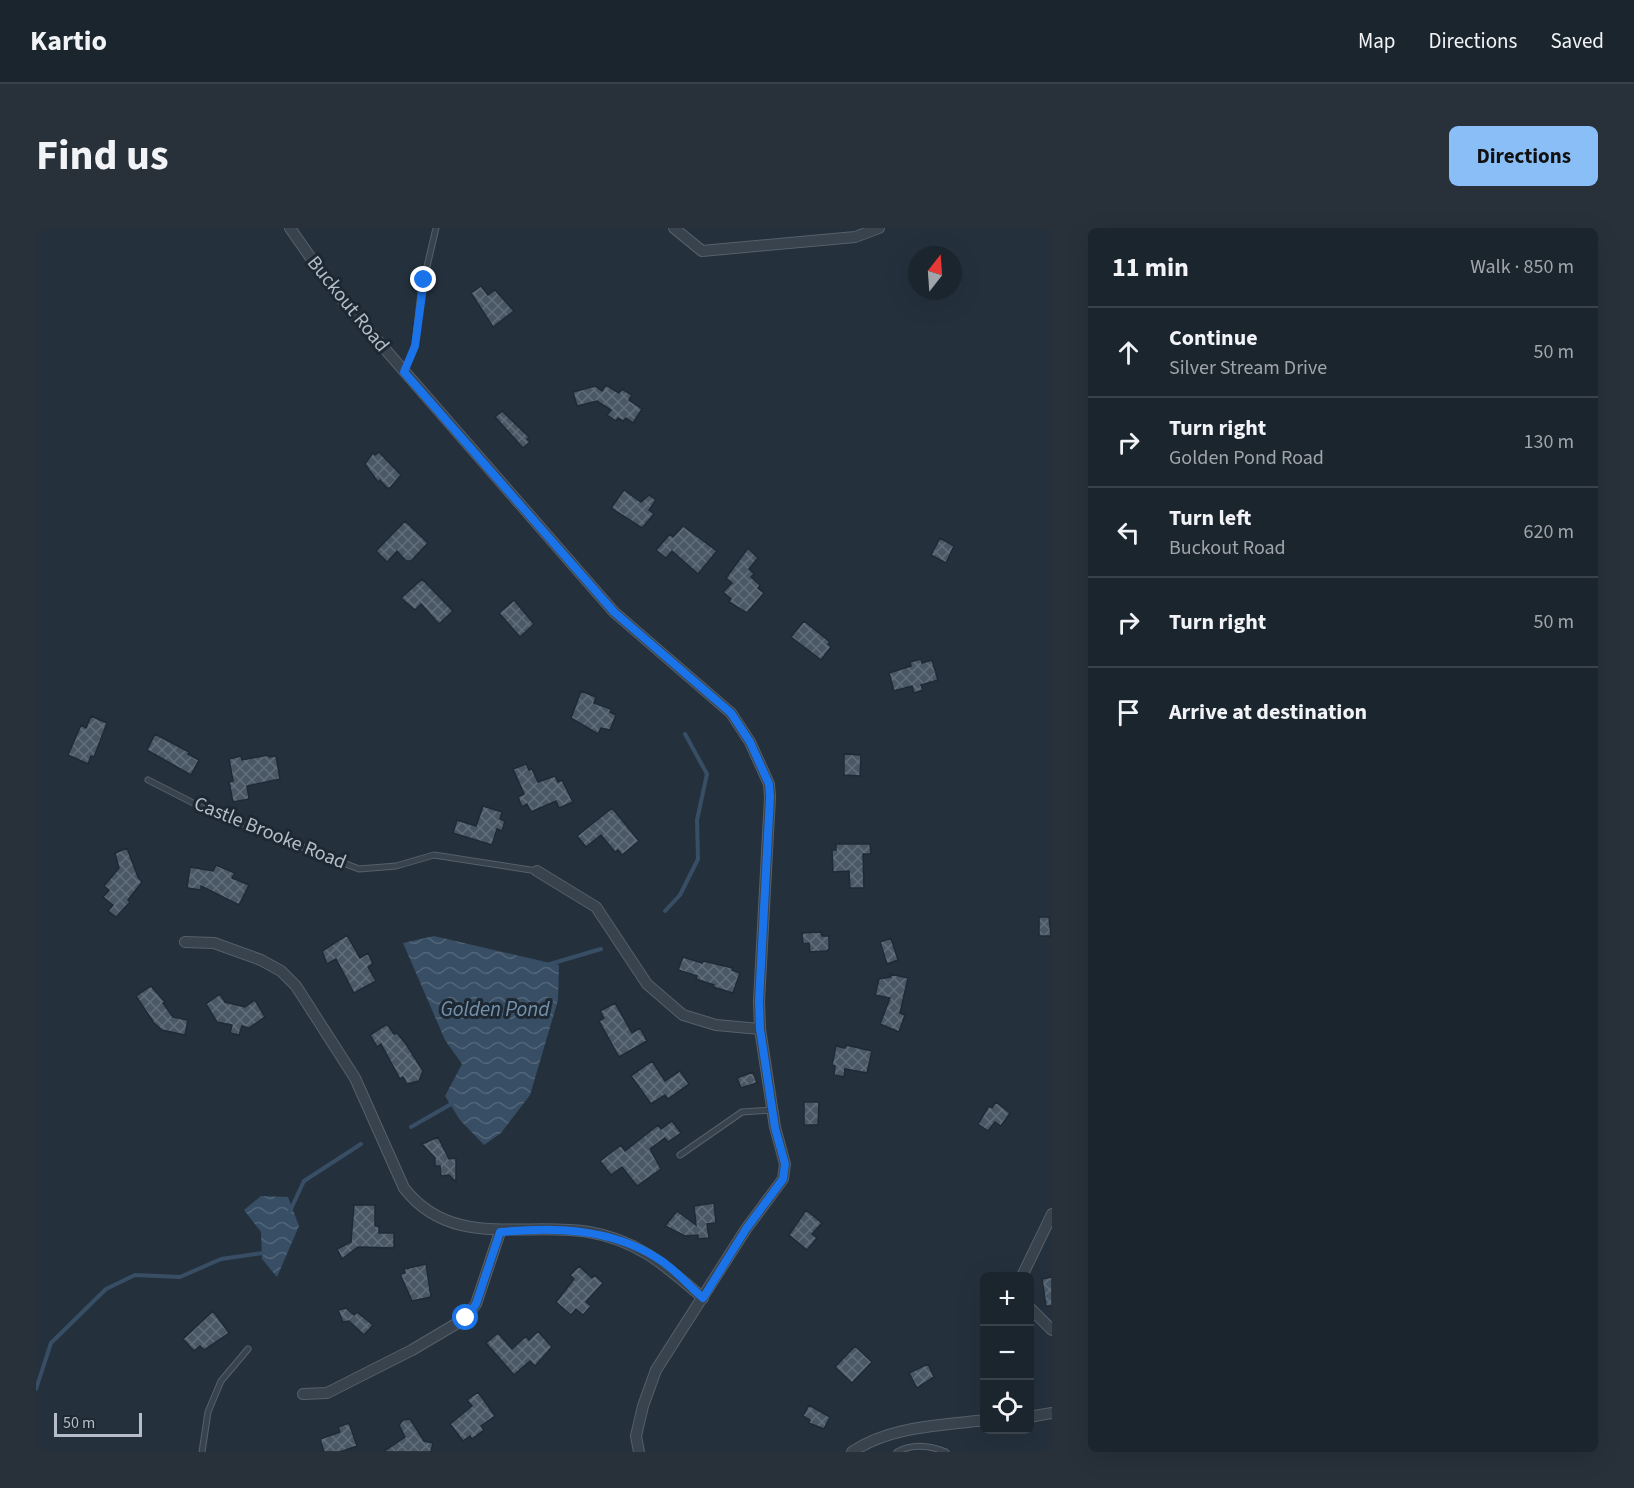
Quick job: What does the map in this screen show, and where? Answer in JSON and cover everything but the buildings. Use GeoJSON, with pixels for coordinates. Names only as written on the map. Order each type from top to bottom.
{"type":"FeatureCollection","features":[{"type":"Feature","properties":{"kind":"street","name":"Buckout Road"},"geometry":{"type":"LineString","coordinates":[[290,228],[331,288],[614,612],[731,713],[750,742],[769,784],[759,1001],[760,1029],[773,1110],[785,1164],[783,1179],[746,1229],[656,1370],[643,1406],[636,1436],[639,1452]]}},
{"type":"Feature","properties":{"kind":"street"},"geometry":{"type":"LineString","coordinates":[[674,228],[702,251],[855,237],[879,228]]}},
{"type":"Feature","properties":{"kind":"street","name":"Castle Brooke Road"},"geometry":{"type":"LineString","coordinates":[[537,871],[596,907],[647,984],[683,1015],[716,1025],[760,1029]]}},
{"type":"Feature","properties":{"kind":"street"},"geometry":{"type":"LineString","coordinates":[[185,942],[214,943],[261,960],[281,971],[296,986],[355,1078],[394,1170],[412,1199],[434,1215],[474,1229],[500,1232],[530,1229],[589,1232],[623,1241],[658,1258],[703,1298]]}},
{"type":"Feature","properties":{"kind":"street"},"geometry":{"type":"LineString","coordinates":[[1024,1272],[1052,1214]]}},
{"type":"Feature","properties":{"kind":"street"},"geometry":{"type":"LineString","coordinates":[[303,1394],[327,1393],[466,1318],[476,1304],[500,1232]]}},
{"type":"Feature","properties":{"kind":"street"},"geometry":{"type":"LineString","coordinates":[[1034,1312],[1052,1330]]}},
{"type":"Feature","properties":{"kind":"street"},"geometry":{"type":"LineString","coordinates":[[1034,1417],[1052,1413]]}},
{"type":"Feature","properties":{"kind":"street"},"geometry":{"type":"LineString","coordinates":[[852,1452],[877,1437],[898,1431],[980,1421]]}},
{"type":"Feature","properties":{"kind":"lane"},"geometry":{"type":"LineString","coordinates":[[404,372],[415,346],[421,292],[436,228]]}},
{"type":"Feature","properties":{"kind":"lane","name":"Castle Brooke Road"},"geometry":{"type":"LineString","coordinates":[[148,780],[209,811],[359,869],[396,866],[434,855],[537,871]]}},
{"type":"Feature","properties":{"kind":"lane"},"geometry":{"type":"LineString","coordinates":[[680,1155],[742,1112],[773,1110]]}},
{"type":"Feature","properties":{"kind":"lane"},"geometry":{"type":"LineString","coordinates":[[202,1452],[208,1412],[221,1381],[248,1349]]}},
{"type":"Feature","properties":{"kind":"lane"},"geometry":{"type":"LineString","coordinates":[[897,1452],[916,1446],[933,1447],[946,1452]]}},
{"type":"Feature","properties":{"kind":"water","name":"Golden Pond"},"geometry":{"type":"Polygon","coordinates":[[[434,936],[559,965],[558,1000],[530,1095],[501,1133],[484,1145],[460,1120],[445,1096],[462,1064],[445,1040],[403,943],[434,936]]]}},
{"type":"Feature","properties":{"kind":"water"},"geometry":{"type":"Polygon","coordinates":[[[261,1196],[288,1197],[299,1226],[277,1277],[262,1259],[261,1232],[244,1210],[261,1196]]]}},
{"type":"Feature","properties":{"kind":"waterway"},"geometry":{"type":"LineString","coordinates":[[665,911],[680,895],[698,859],[697,820],[707,774],[685,734]]}},
{"type":"Feature","properties":{"kind":"waterway"},"geometry":{"type":"LineString","coordinates":[[550,964],[601,949]]}},
{"type":"Feature","properties":{"kind":"waterway"},"geometry":{"type":"LineString","coordinates":[[411,1127],[453,1103]]}},
{"type":"Feature","properties":{"kind":"waterway"},"geometry":{"type":"LineString","coordinates":[[290,1211],[304,1181],[361,1144]]}},
{"type":"Feature","properties":{"kind":"waterway"},"geometry":{"type":"LineString","coordinates":[[36,1389],[51,1343],[106,1289],[135,1275],[180,1277],[221,1259],[263,1253]]}},
{"type":"Feature","properties":{"kind":"route"},"geometry":{"type":"LineString","coordinates":[[424,280],[415,346],[404,372],[614,612],[731,713],[750,742],[769,784],[759,1001],[760,1029],[775,1128],[785,1164],[783,1179],[746,1229],[703,1298],[658,1258],[623,1241],[589,1232],[530,1229],[500,1232],[476,1304],[466,1318]]}}]}
